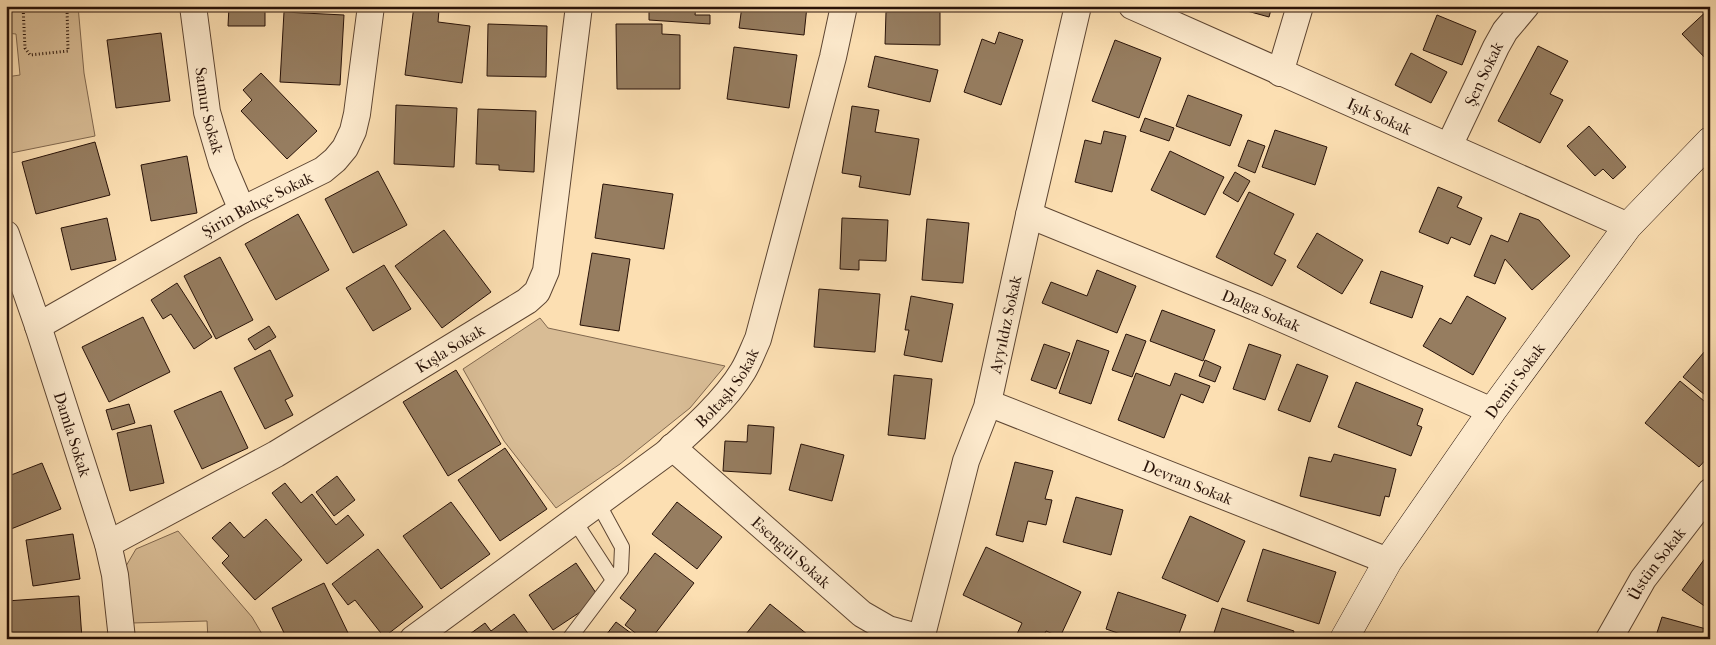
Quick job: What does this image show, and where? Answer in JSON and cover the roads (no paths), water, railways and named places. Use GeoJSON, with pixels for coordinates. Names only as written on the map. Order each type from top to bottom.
{"type":"FeatureCollection","features":[{"type":"Feature","properties":{"kind":"street","name":"Samur Sokak"},"geometry":{"type":"LineString","coordinates":[[193,6],[207,112],[222,163],[242,210]]}},
{"type":"Feature","properties":{"kind":"street","name":"Şirin Bahçe Sokak"},"geometry":{"type":"LineString","coordinates":[[38,326],[242,210],[323,170],[335,160],[345,148],[353,131],[357,114],[371,6]]}},
{"type":"Feature","properties":{"kind":"street","name":"Kışla Sokak"},"geometry":{"type":"LineString","coordinates":[[108,544],[276,454],[528,300],[537,292],[546,271],[579,6]]}},
{"type":"Feature","properties":{"kind":"street","name":"Boltaşlı Sokak"},"geometry":{"type":"LineString","coordinates":[[413,639],[672,447],[700,422],[742,372],[758,339],[834,57],[844,6]]}},
{"type":"Feature","properties":{"kind":"street","name":"Ayyıldız Sokak"},"geometry":{"type":"LineString","coordinates":[[921,638],[966,461],[988,403],[1029,215],[1078,6]]}},
{"type":"Feature","properties":{"kind":"street","name":"Işık Sokak"},"geometry":{"type":"LineString","coordinates":[[1132,6],[1628,226]]}},
{"type":"Feature","properties":{"kind":"street"},"geometry":{"type":"LineString","coordinates":[[1280,73],[1300,6]]}},
{"type":"Feature","properties":{"kind":"street","name":"Şen Sokak"},"geometry":{"type":"LineString","coordinates":[[1449,146],[1500,39],[1516,16],[1526,6]]}},
{"type":"Feature","properties":{"kind":"street","name":"Demir Sokak"},"geometry":{"type":"LineString","coordinates":[[1344,639],[1388,561],[1492,411],[1628,226],[1710,141]]}},
{"type":"Feature","properties":{"kind":"street","name":"Dalga Sokak"},"geometry":{"type":"LineString","coordinates":[[1029,215],[1255,307],[1492,411]]}},
{"type":"Feature","properties":{"kind":"street","name":"Damla Sokak"},"geometry":{"type":"LineString","coordinates":[[6,234],[38,326],[108,544],[115,575],[122,639]]}},
{"type":"Feature","properties":{"kind":"street","name":"Devran Sokak"},"geometry":{"type":"LineString","coordinates":[[988,403],[1388,561]]}},
{"type":"Feature","properties":{"kind":"street","name":"Esengül Sokak"},"geometry":{"type":"LineString","coordinates":[[672,447],[862,614],[888,629],[921,638]]}},
{"type":"Feature","properties":{"kind":"street","name":"Üstün Sokak"},"geometry":{"type":"LineString","coordinates":[[1609,639],[1643,579],[1710,492]]}},
{"type":"Feature","properties":{"kind":"lane"},"geometry":{"type":"LineString","coordinates":[[570,639],[621,570],[622,547],[598,503]]}},
{"type":"Feature","properties":{"kind":"lane"},"geometry":{"type":"LineString","coordinates":[[574,520],[613,580]]}}]}
